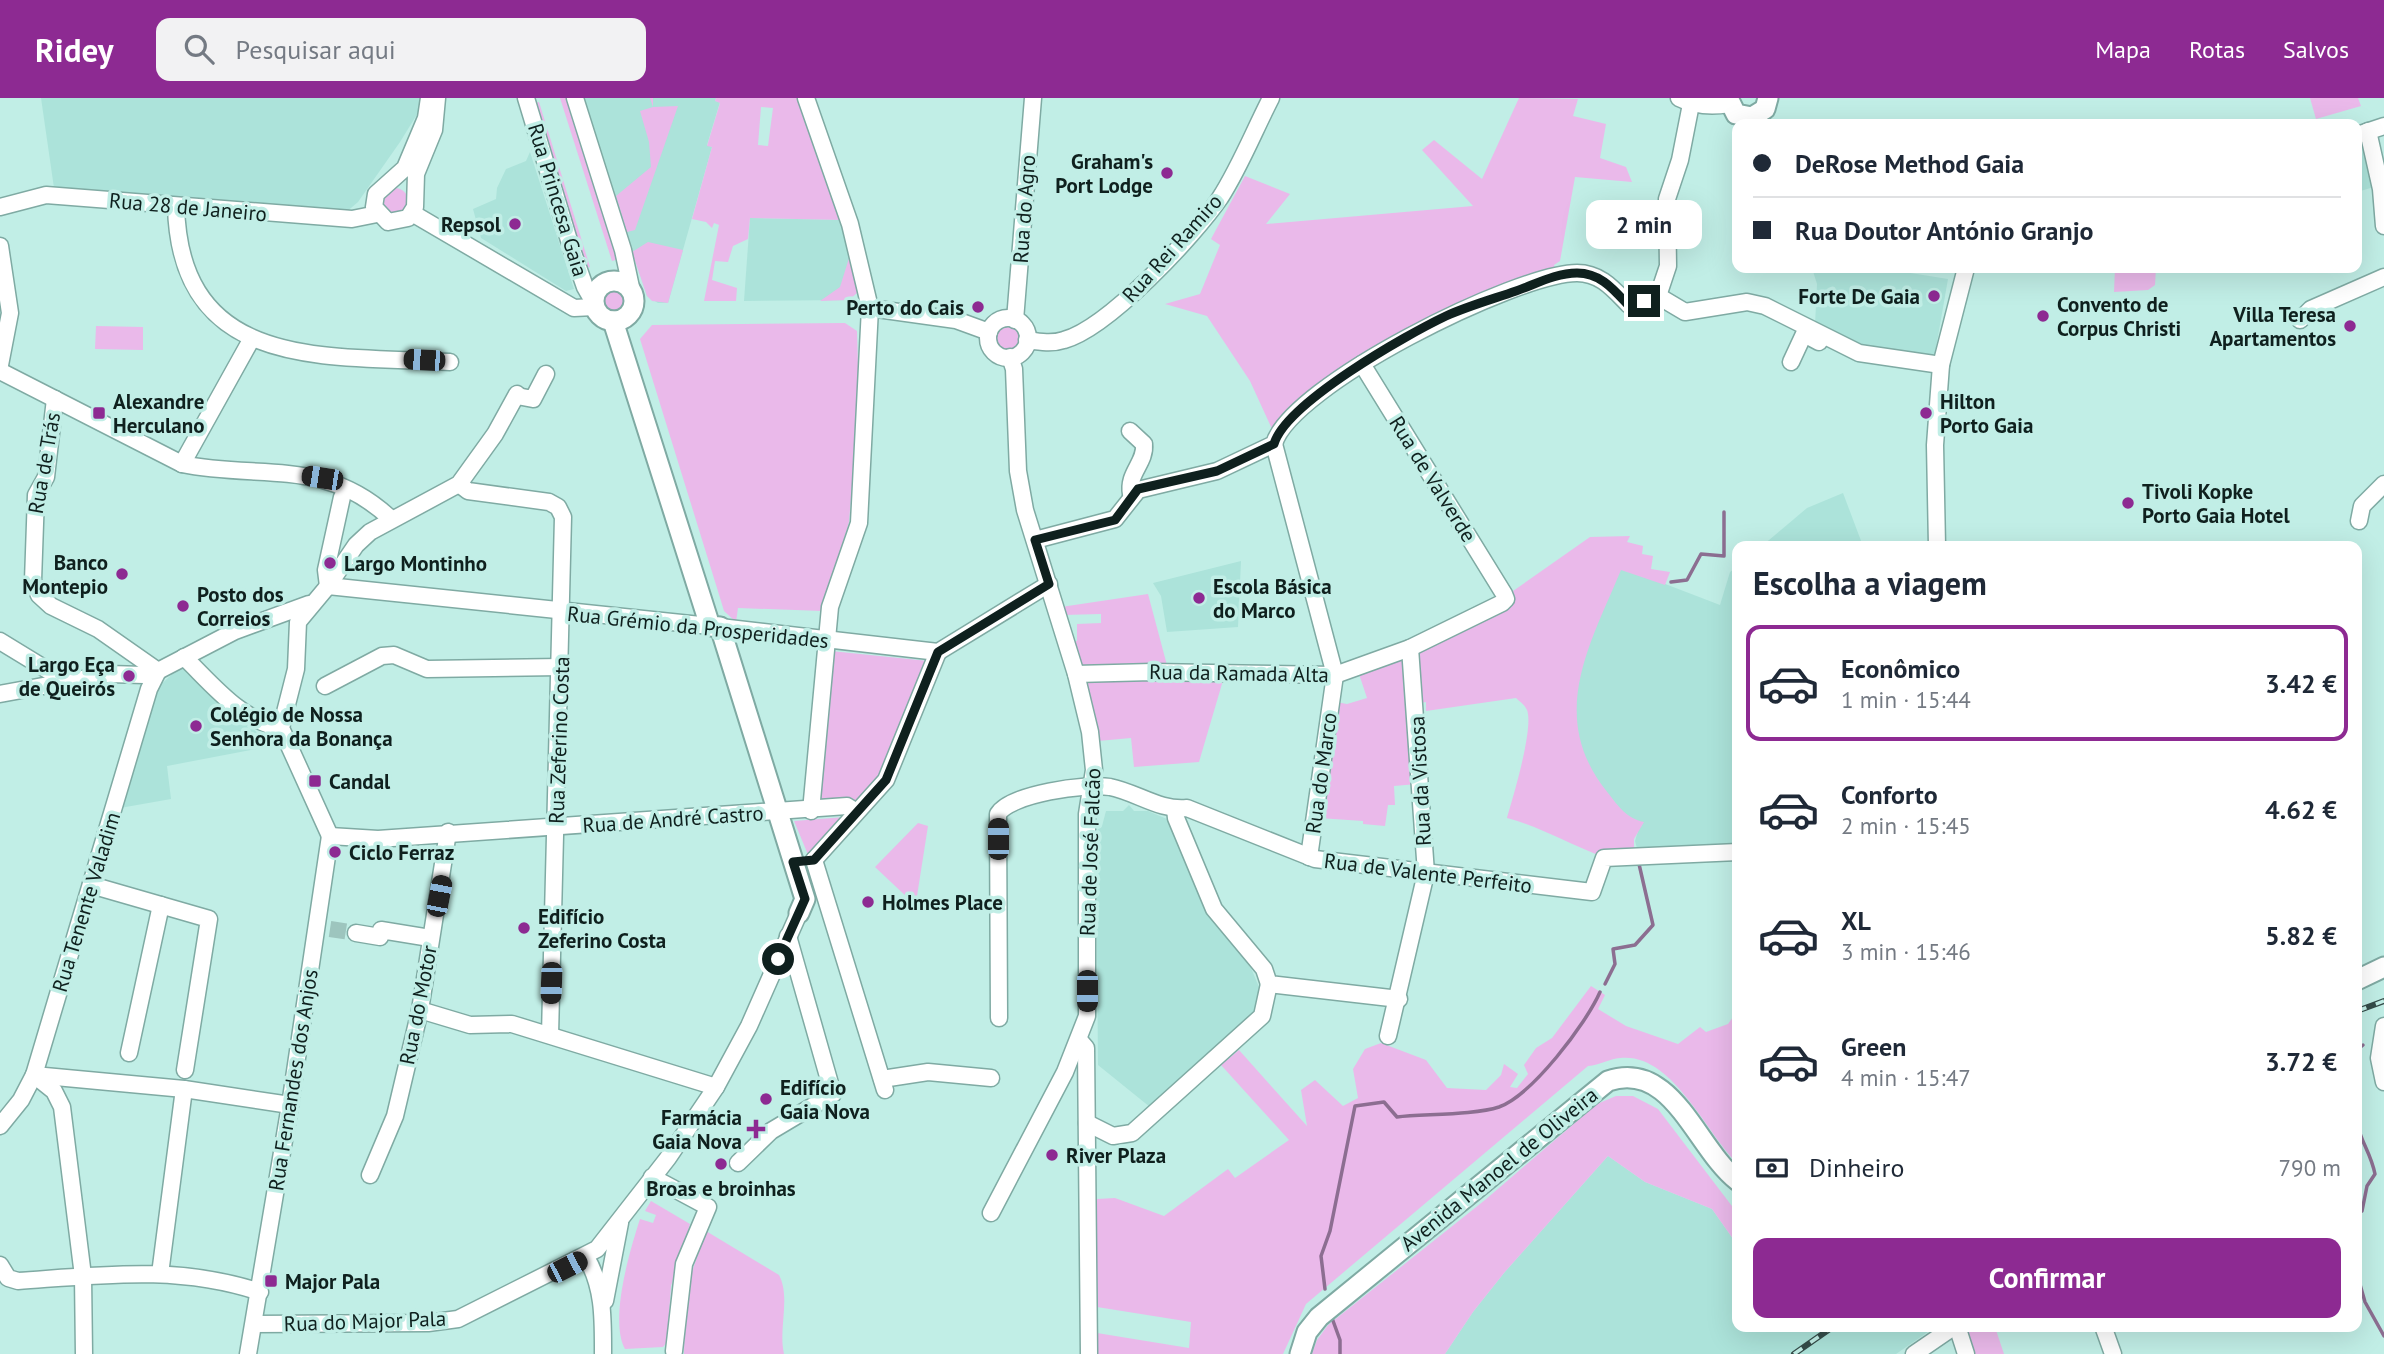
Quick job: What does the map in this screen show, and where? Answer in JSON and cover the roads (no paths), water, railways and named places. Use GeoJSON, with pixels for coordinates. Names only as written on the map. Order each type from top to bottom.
{"type":"FeatureCollection","features":[{"type":"Feature","properties":{"kind":"main road"},"geometry":{"type":"LineString","coordinates":[[1735,110],[1752,117],[1766,110]]}},
{"type":"Feature","properties":{"kind":"main road"},"geometry":{"type":"LineString","coordinates":[[611,281],[624,283],[632,292],[634,304],[629,316],[613,321],[601,317],[594,304],[597,289],[611,281]]}},
{"type":"Feature","properties":{"kind":"main road"},"geometry":{"type":"LineString","coordinates":[[613,321],[777,812],[793,862],[802,906]]}},
{"type":"Feature","properties":{"kind":"main road"},"geometry":{"type":"LineString","coordinates":[[2362,978],[2384,967]]}},
{"type":"Feature","properties":{"kind":"main road","name":"Avenida Manoel de Oliveira"},"geometry":{"type":"LineString","coordinates":[[1300,1354],[1307,1332],[1319,1317],[1608,1081],[1632,1077],[1663,1089],[1715,1159],[1732,1175]]}},
{"type":"Feature","properties":{"kind":"street"},"geometry":{"type":"LineString","coordinates":[[412,213],[396,223],[377,214],[376,194],[405,168],[426,118],[429,98]]}},
{"type":"Feature","properties":{"kind":"street"},"geometry":{"type":"LineString","coordinates":[[412,213],[416,174],[434,130],[437,98]]}},
{"type":"Feature","properties":{"kind":"street","name":"Rua Princesa Gaia"},"geometry":{"type":"LineString","coordinates":[[526,98],[574,256],[594,304]]}},
{"type":"Feature","properties":{"kind":"street"},"geometry":{"type":"LineString","coordinates":[[575,98],[623,250],[632,292]]}},
{"type":"Feature","properties":{"kind":"street"},"geometry":{"type":"LineString","coordinates":[[806,98],[845,208],[867,285],[870,308],[859,523],[831,607],[811,811]]}},
{"type":"Feature","properties":{"kind":"street","name":"Rua do Agro"},"geometry":{"type":"LineString","coordinates":[[1016,320],[1033,98]]}},
{"type":"Feature","properties":{"kind":"street","name":"Rua Rei Ramiro"},"geometry":{"type":"LineString","coordinates":[[1027,340],[1052,342],[1076,336],[1133,294],[1219,200],[1271,98]]}},
{"type":"Feature","properties":{"kind":"street"},"geometry":{"type":"LineString","coordinates":[[1658,296],[1668,266],[1667,199],[1680,160],[1685,101],[1735,110]]}},
{"type":"Feature","properties":{"kind":"street"},"geometry":{"type":"LineString","coordinates":[[2384,126],[2363,133],[2381,189],[2384,226]]}},
{"type":"Feature","properties":{"kind":"street"},"geometry":{"type":"LineString","coordinates":[[392,181],[405,184],[414,194]]}},
{"type":"Feature","properties":{"kind":"street","name":"Rua 28 de Janeiro"},"geometry":{"type":"LineString","coordinates":[[0,207],[46,195],[352,219],[377,214]]}},
{"type":"Feature","properties":{"kind":"street"},"geometry":{"type":"LineString","coordinates":[[176,206],[182,259],[197,290],[211,309],[251,340],[298,354],[450,362]]}},
{"type":"Feature","properties":{"kind":"street"},"geometry":{"type":"LineString","coordinates":[[412,213],[574,308],[594,304]]}},
{"type":"Feature","properties":{"kind":"street"},"geometry":{"type":"LineString","coordinates":[[0,246],[10,313],[0,365]]}},
{"type":"Feature","properties":{"kind":"street"},"geometry":{"type":"LineString","coordinates":[[1035,540],[1115,520],[1131,494],[1138,489],[1217,471],[1274,444],[1278,431],[1311,401],[1362,364],[1448,315],[1559,275],[1580,273],[1600,277],[1629,306],[1658,296],[1685,312],[1747,302],[1765,306],[1859,353],[1941,365]]}},
{"type":"Feature","properties":{"kind":"street"},"geometry":{"type":"LineString","coordinates":[[1937,541],[1935,445],[1941,365],[1965,273]]}},
{"type":"Feature","properties":{"kind":"street"},"geometry":{"type":"LineString","coordinates":[[2300,320],[2311,309],[2384,277]]}},
{"type":"Feature","properties":{"kind":"street"},"geometry":{"type":"LineString","coordinates":[[870,308],[956,320],[989,332]]}},
{"type":"Feature","properties":{"kind":"street"},"geometry":{"type":"LineString","coordinates":[[1016,320],[1025,328],[1027,340],[1022,352],[1010,357],[993,350],[989,332],[997,321],[1016,320]]}},
{"type":"Feature","properties":{"kind":"street"},"geometry":{"type":"LineString","coordinates":[[1791,362],[1804,334],[1853,360],[1889,363],[1894,356]]}},
{"type":"Feature","properties":{"kind":"street"},"geometry":{"type":"LineString","coordinates":[[182,464],[251,340]]}},
{"type":"Feature","properties":{"kind":"street","name":"Rua de José Falcão"},"geometry":{"type":"LineString","coordinates":[[1010,357],[1018,471],[1035,540],[1076,674],[1090,732],[1094,770],[1087,814],[1087,1016],[1080,1041],[1086,1048],[1087,1076],[1088,1354]]}},
{"type":"Feature","properties":{"kind":"street","name":"Rua de Valverde"},"geometry":{"type":"LineString","coordinates":[[1362,364],[1504,594]]}},
{"type":"Feature","properties":{"kind":"street"},"geometry":{"type":"LineString","coordinates":[[0,370],[182,464],[205,469],[279,471],[322,478],[378,506],[391,519]]}},
{"type":"Feature","properties":{"kind":"street"},"geometry":{"type":"LineString","coordinates":[[330,836],[281,728],[296,669],[298,622],[328,586],[356,545],[391,519],[459,484],[495,434],[517,395],[533,400],[546,373]]}},
{"type":"Feature","properties":{"kind":"street","name":"Rua de Trás"},"geometry":{"type":"LineString","coordinates":[[55,399],[46,477],[36,495],[33,582],[39,595],[51,606],[97,629],[158,671]]}},
{"type":"Feature","properties":{"kind":"street"},"geometry":{"type":"LineString","coordinates":[[1130,431],[1144,444],[1145,451],[1129,481],[1131,494]]}},
{"type":"Feature","properties":{"kind":"street","name":"Rua do Marco"},"geometry":{"type":"LineString","coordinates":[[1274,444],[1335,676],[1309,857]]}},
{"type":"Feature","properties":{"kind":"street","name":"Rua Zeferino Costa"},"geometry":{"type":"LineString","coordinates":[[459,484],[468,491],[549,502],[558,507],[563,517],[563,612],[550,1035]]}},
{"type":"Feature","properties":{"kind":"street"},"geometry":{"type":"LineString","coordinates":[[2359,521],[2362,506],[2384,484]]}},
{"type":"Feature","properties":{"kind":"street"},"geometry":{"type":"LineString","coordinates":[[328,586],[326,570],[342,497]]}},
{"type":"Feature","properties":{"kind":"street"},"geometry":{"type":"LineString","coordinates":[[793,862],[814,860],[855,811],[886,780],[937,652],[1049,584]]}},
{"type":"Feature","properties":{"kind":"street","name":"Rua Grémio da Prosperidades"},"geometry":{"type":"LineString","coordinates":[[328,586],[937,652]]}},
{"type":"Feature","properties":{"kind":"street","name":"Rua da Ramada Alta"},"geometry":{"type":"LineString","coordinates":[[1076,674],[1152,672],[1335,676],[1409,648],[1502,603],[1504,594]]}},
{"type":"Feature","properties":{"kind":"street"},"geometry":{"type":"LineString","coordinates":[[0,694],[109,674],[144,675],[158,671],[235,631],[312,603]]}},
{"type":"Feature","properties":{"kind":"street"},"geometry":{"type":"LineString","coordinates":[[0,642],[67,682]]}},
{"type":"Feature","properties":{"kind":"street","name":"Rua da Vistosa"},"geometry":{"type":"LineString","coordinates":[[1388,1036],[1399,999],[1426,873],[1409,648]]}},
{"type":"Feature","properties":{"kind":"street"},"geometry":{"type":"LineString","coordinates":[[325,686],[382,656],[394,655],[427,669],[561,667]]}},
{"type":"Feature","properties":{"kind":"street"},"geometry":{"type":"LineString","coordinates":[[184,657],[243,713],[264,725],[281,728]]}},
{"type":"Feature","properties":{"kind":"street","name":"Rua Tenente Valadim"},"geometry":{"type":"LineString","coordinates":[[0,1126],[21,1100],[34,1075],[149,689],[158,671]]}},
{"type":"Feature","properties":{"kind":"street","name":"Rua de Valente Perfeito"},"geometry":{"type":"LineString","coordinates":[[999,1018],[998,814],[1011,802],[1074,788],[1110,787],[1175,809],[1187,808],[1309,857],[1592,892],[1604,858],[1732,852]]}},
{"type":"Feature","properties":{"kind":"street","name":"Rua de André Castro"},"geometry":{"type":"LineString","coordinates":[[330,836],[378,839],[448,832],[811,811],[847,806],[855,811]]}},
{"type":"Feature","properties":{"kind":"street"},"geometry":{"type":"LineString","coordinates":[[1087,1123],[1113,1136],[1132,1133],[1262,1016],[1269,984],[1264,969],[1214,909],[1176,818],[1175,809]]}},
{"type":"Feature","properties":{"kind":"street","name":"Rua do Motor"},"geometry":{"type":"LineString","coordinates":[[370,1174],[395,1116],[420,1010],[448,832]]}},
{"type":"Feature","properties":{"kind":"street","name":"Rua Fernandes dos Anjos"},"geometry":{"type":"LineString","coordinates":[[248,1354],[323,928],[330,836]]}},
{"type":"Feature","properties":{"kind":"street"},"geometry":{"type":"LineString","coordinates":[[814,860],[883,1084],[928,1072],[991,1077]]}},
{"type":"Feature","properties":{"kind":"street"},"geometry":{"type":"LineString","coordinates":[[91,885],[209,919],[185,1070]]}},
{"type":"Feature","properties":{"kind":"street"},"geometry":{"type":"LineString","coordinates":[[129,1053],[161,905]]}},
{"type":"Feature","properties":{"kind":"street"},"geometry":{"type":"LineString","coordinates":[[592,1253],[620,1221],[716,1087],[749,1026],[802,906]]}},
{"type":"Feature","properties":{"kind":"street"},"geometry":{"type":"LineString","coordinates":[[356,933],[380,937],[381,930],[430,938]]}},
{"type":"Feature","properties":{"kind":"street"},"geometry":{"type":"LineString","coordinates":[[738,1163],[771,1131],[833,1094],[788,936]]}},
{"type":"Feature","properties":{"kind":"street"},"geometry":{"type":"LineString","coordinates":[[1269,984],[1399,999]]}},
{"type":"Feature","properties":{"kind":"street"},"geometry":{"type":"LineString","coordinates":[[420,1010],[470,1025],[512,1024],[716,1087]]}},
{"type":"Feature","properties":{"kind":"street"},"geometry":{"type":"LineString","coordinates":[[2384,1026],[2379,1059],[2384,1082]]}},
{"type":"Feature","properties":{"kind":"street"},"geometry":{"type":"LineString","coordinates":[[991,1213],[1080,1041]]}},
{"type":"Feature","properties":{"kind":"street"},"geometry":{"type":"LineString","coordinates":[[1065,1072],[1076,1070],[1087,1076]]}},
{"type":"Feature","properties":{"kind":"street"},"geometry":{"type":"LineString","coordinates":[[34,1075],[184,1089],[290,1105]]}},
{"type":"Feature","properties":{"kind":"street"},"geometry":{"type":"LineString","coordinates":[[34,1075],[54,1091],[62,1107],[83,1276],[84,1354]]}},
{"type":"Feature","properties":{"kind":"street"},"geometry":{"type":"LineString","coordinates":[[160,1274],[184,1089]]}},
{"type":"Feature","properties":{"kind":"street"},"geometry":{"type":"LineString","coordinates":[[652,1177],[708,1207],[684,1264],[674,1351]]}},
{"type":"Feature","properties":{"kind":"street"},"geometry":{"type":"LineString","coordinates":[[603,1354],[603,1309],[620,1221]]}},
{"type":"Feature","properties":{"kind":"street"},"geometry":{"type":"LineString","coordinates":[[592,1253],[607,1253],[613,1260]]}},
{"type":"Feature","properties":{"kind":"street"},"geometry":{"type":"LineString","coordinates":[[592,1253],[603,1309]]}},
{"type":"Feature","properties":{"kind":"street","name":"Rua do Major Pala"},"geometry":{"type":"LineString","coordinates":[[255,1324],[428,1322],[458,1319],[592,1253]]}},
{"type":"Feature","properties":{"kind":"street"},"geometry":{"type":"LineString","coordinates":[[0,1265],[8,1278],[18,1281],[83,1276],[199,1275],[260,1292]]}},
{"type":"Feature","properties":{"kind":"street"},"geometry":{"type":"LineString","coordinates":[[1914,1354],[1947,1332]]}},
{"type":"Feature","properties":{"kind":"street"},"geometry":{"type":"LineString","coordinates":[[1958,1332],[1966,1354]]}},
{"type":"Feature","properties":{"kind":"street"},"geometry":{"type":"LineString","coordinates":[[2105,1332],[2113,1354]]}},
{"type":"Feature","properties":{"kind":"waterway"},"geometry":{"type":"LineString","coordinates":[[1671,582],[1687,580],[1701,554],[1724,556],[1724,512]]}},
{"type":"Feature","properties":{"kind":"waterway"},"geometry":{"type":"LineString","coordinates":[[1605,984],[1615,964],[1613,949],[1635,945],[1653,925],[1639,864]]}},
{"type":"Feature","properties":{"kind":"waterway"},"geometry":{"type":"LineString","coordinates":[[1325,1289],[1321,1256],[1330,1231],[1355,1106],[1384,1102],[1397,1117],[1464,1113],[1499,1107],[1527,1088],[1557,1057],[1583,1022],[1600,992]]}},
{"type":"Feature","properties":{"kind":"waterway"},"geometry":{"type":"LineString","coordinates":[[2362,1137],[2375,1174],[2367,1186],[2362,1211]]}},
{"type":"Feature","properties":{"kind":"waterway"},"geometry":{"type":"LineString","coordinates":[[2362,1292],[2384,1336]]}},
{"type":"Feature","properties":{"kind":"waterway"},"geometry":{"type":"LineString","coordinates":[[1332,1318],[1340,1340],[1340,1354]]}},
{"type":"Feature","properties":{"kind":"tunnel"},"geometry":{"type":"LineString","coordinates":[[330,929],[356,933]]}},
{"type":"Feature","properties":{"kind":"railway"},"geometry":{"type":"LineString","coordinates":[[2362,1009],[2384,1001]]}},
{"type":"Feature","properties":{"kind":"railway"},"geometry":{"type":"LineString","coordinates":[[1794,1354],[1825,1332]]}},
{"type":"Feature","properties":{"kind":"place","name":"Graham's Port Lodge"},"geometry":{"type":"Point","coordinates":[1167,173]}},
{"type":"Feature","properties":{"kind":"place","name":"Repsol"},"geometry":{"type":"Point","coordinates":[515,224]}},
{"type":"Feature","properties":{"kind":"place","name":"Forte De Gaia"},"geometry":{"type":"Point","coordinates":[1934,296]}},
{"type":"Feature","properties":{"kind":"place","name":"Perto do Cais"},"geometry":{"type":"Point","coordinates":[978,307]}},
{"type":"Feature","properties":{"kind":"place","name":"Convento de Corpus Christi"},"geometry":{"type":"Point","coordinates":[2043,316]}},
{"type":"Feature","properties":{"kind":"place","name":"Villa Teresa Apartamentos"},"geometry":{"type":"Point","coordinates":[2350,326]}},
{"type":"Feature","properties":{"kind":"place","name":"Alexandre Herculano"},"geometry":{"type":"Point","coordinates":[99,413]}},
{"type":"Feature","properties":{"kind":"place","name":"Hilton Porto Gaia"},"geometry":{"type":"Point","coordinates":[1926,413]}},
{"type":"Feature","properties":{"kind":"place","name":"Tivoli Kopke Porto Gaia Hotel"},"geometry":{"type":"Point","coordinates":[2128,503]}},
{"type":"Feature","properties":{"kind":"place","name":"Largo Montinho"},"geometry":{"type":"Point","coordinates":[330,563]}},
{"type":"Feature","properties":{"kind":"place","name":"Banco Montepio"},"geometry":{"type":"Point","coordinates":[122,574]}},
{"type":"Feature","properties":{"kind":"place","name":"Escola Básica do Marco"},"geometry":{"type":"Point","coordinates":[1199,598]}},
{"type":"Feature","properties":{"kind":"place","name":"Posto dos Correios"},"geometry":{"type":"Point","coordinates":[183,606]}},
{"type":"Feature","properties":{"kind":"place","name":"Largo Eça de Queirós"},"geometry":{"type":"Point","coordinates":[129,676]}},
{"type":"Feature","properties":{"kind":"place","name":"Colégio de Nossa Senhora da Bonança"},"geometry":{"type":"Point","coordinates":[196,726]}},
{"type":"Feature","properties":{"kind":"place","name":"Candal"},"geometry":{"type":"Point","coordinates":[315,781]}},
{"type":"Feature","properties":{"kind":"place","name":"Ciclo Ferraz"},"geometry":{"type":"Point","coordinates":[335,852]}},
{"type":"Feature","properties":{"kind":"place","name":"Holmes Place"},"geometry":{"type":"Point","coordinates":[868,902]}},
{"type":"Feature","properties":{"kind":"place","name":"Edifício Zeferino Costa"},"geometry":{"type":"Point","coordinates":[524,928]}},
{"type":"Feature","properties":{"kind":"place","name":"Edifício Gaia Nova"},"geometry":{"type":"Point","coordinates":[766,1099]}},
{"type":"Feature","properties":{"kind":"place","name":"Farmácia Gaia Nova"},"geometry":{"type":"Point","coordinates":[756,1129]}},
{"type":"Feature","properties":{"kind":"place","name":"River Plaza"},"geometry":{"type":"Point","coordinates":[1052,1155]}},
{"type":"Feature","properties":{"kind":"place","name":"Broas e broinhas"},"geometry":{"type":"Point","coordinates":[721,1164]}},
{"type":"Feature","properties":{"kind":"place","name":"Major Pala"},"geometry":{"type":"Point","coordinates":[271,1281]}}]}
